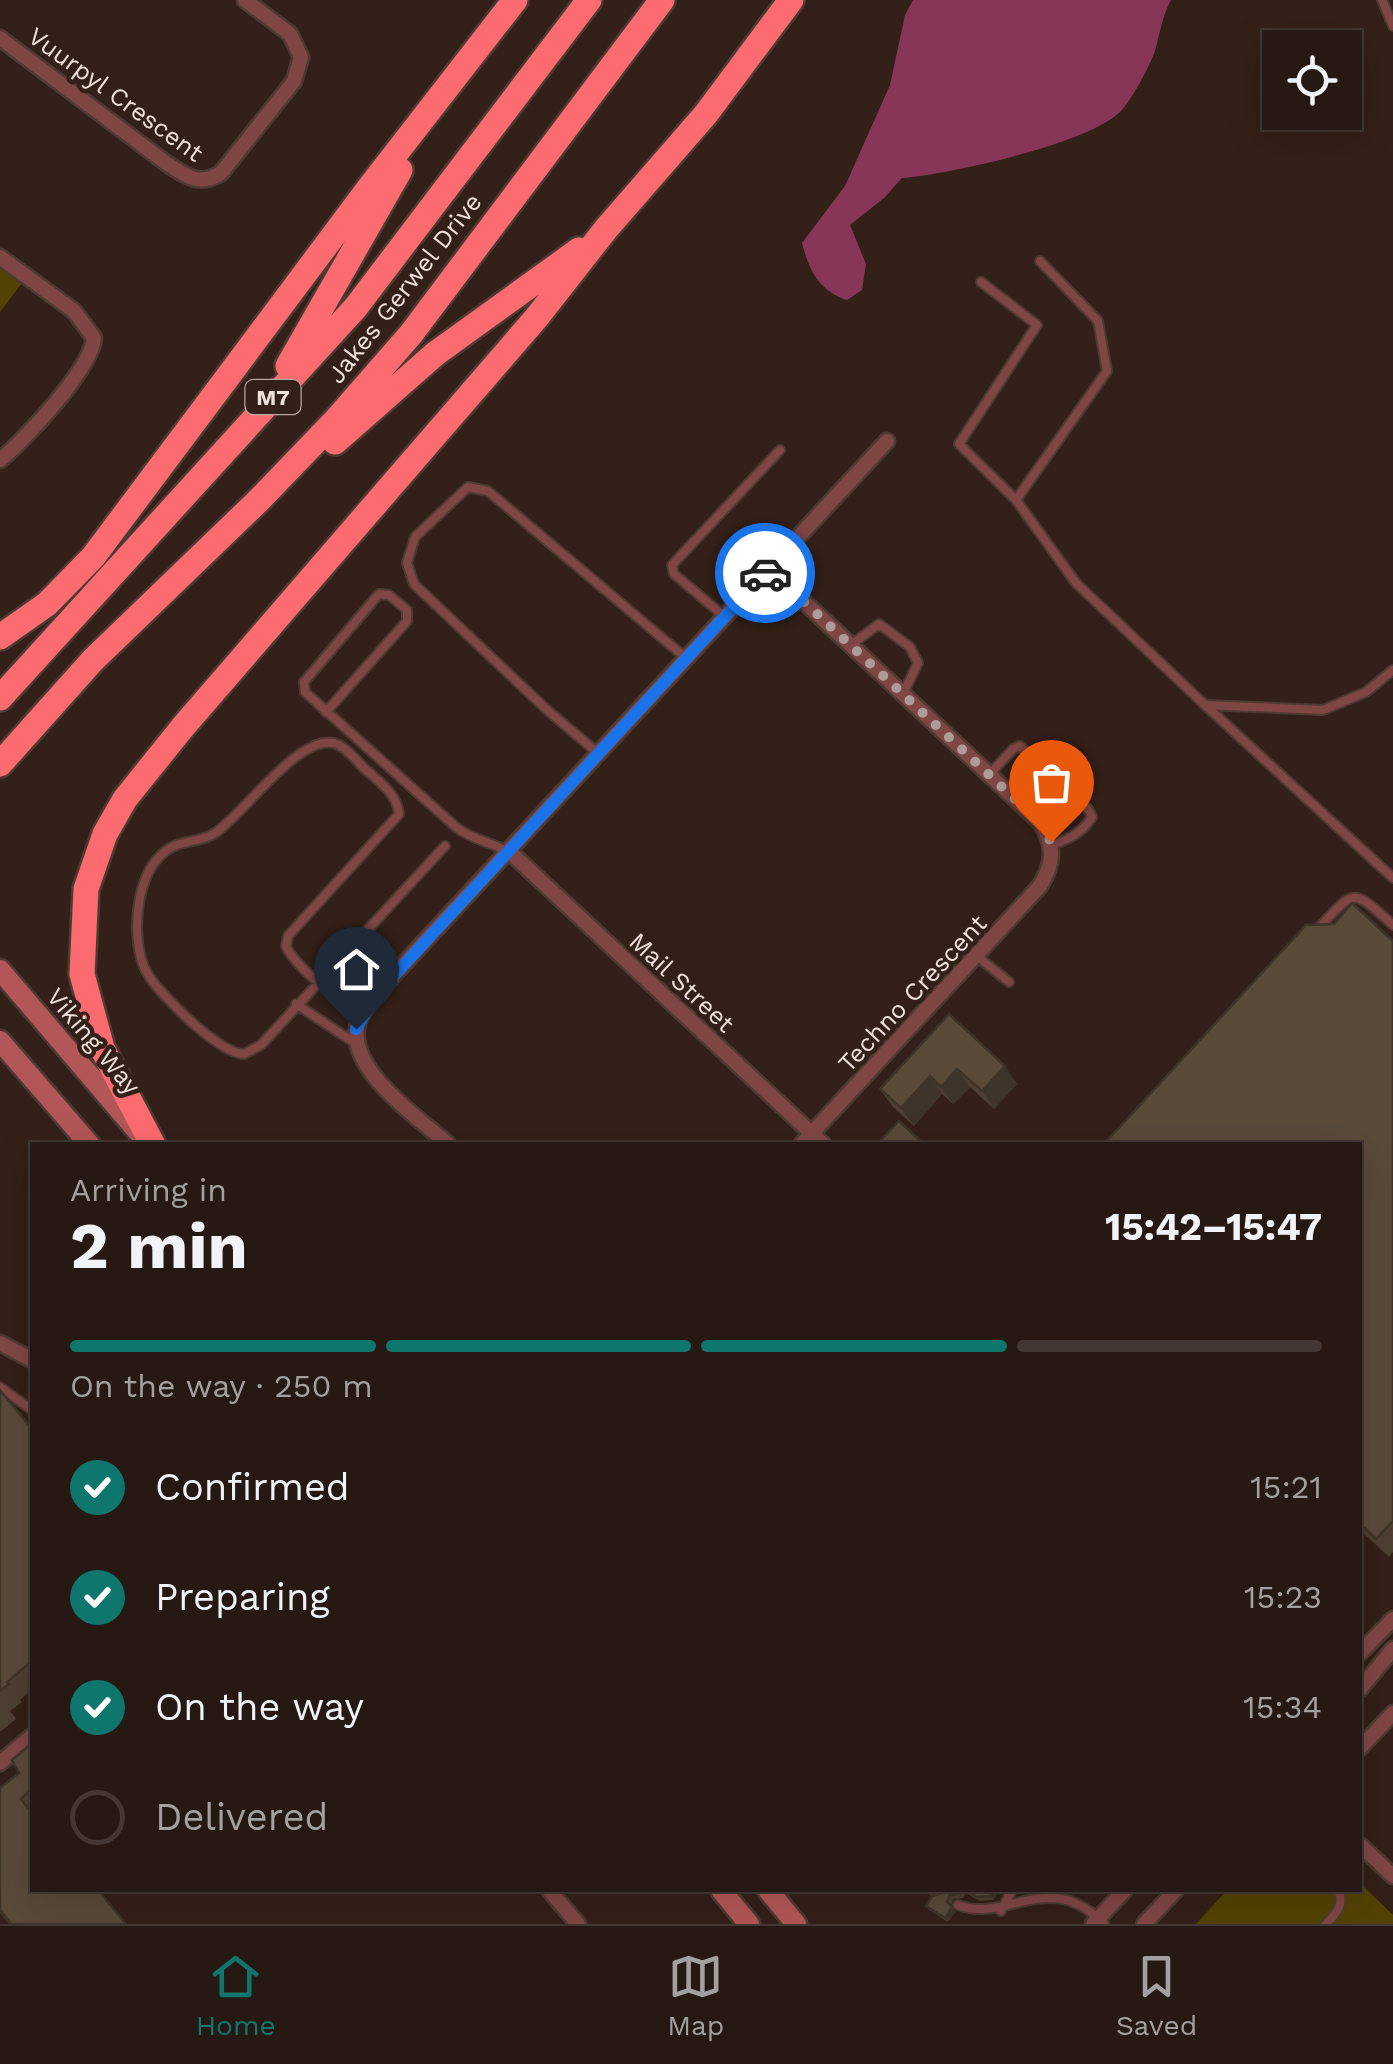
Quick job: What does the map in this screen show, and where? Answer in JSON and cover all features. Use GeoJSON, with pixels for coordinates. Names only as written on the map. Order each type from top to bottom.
{"type":"FeatureCollection","features":[{"type":"Feature","properties":{"kind":"highway"},"geometry":{"type":"LineString","coordinates":[[0,636],[47,604],[93,556],[515,0]]}},
{"type":"Feature","properties":{"kind":"highway","name":"Jakes Gerwel Drive"},"geometry":{"type":"LineString","coordinates":[[0,698],[356,307],[589,0]]}},
{"type":"Feature","properties":{"kind":"highway","name":"Jakes Gerwel Drive"},"geometry":{"type":"LineString","coordinates":[[0,764],[93,660],[336,420],[411,334],[662,0]]}},
{"type":"Feature","properties":{"kind":"highway"},"geometry":{"type":"LineString","coordinates":[[149,1142],[102,1048],[82,974],[86,889],[105,834],[125,800],[182,728],[706,114],[791,0]]}},
{"type":"Feature","properties":{"kind":"highway"},"geometry":{"type":"LineString","coordinates":[[265,406],[454,80]]}},
{"type":"Feature","properties":{"kind":"highway"},"geometry":{"type":"LineString","coordinates":[[258,501],[298,474],[435,354],[606,229]]}},
{"type":"Feature","properties":{"kind":"main road","name":"Viking Way"},"geometry":{"type":"LineString","coordinates":[[0,970],[148,1142]]}},
{"type":"Feature","properties":{"kind":"main road"},"geometry":{"type":"LineString","coordinates":[[0,1041],[87,1142]]}},
{"type":"Feature","properties":{"kind":"main road"},"geometry":{"type":"LineString","coordinates":[[723,1892],[749,1924]]}},
{"type":"Feature","properties":{"kind":"main road"},"geometry":{"type":"LineString","coordinates":[[770,1892],[796,1924]]}},
{"type":"Feature","properties":{"kind":"street","name":"Vuurpyl Crescent"},"geometry":{"type":"LineString","coordinates":[[0,38],[166,163],[194,180],[204,181],[221,173],[294,81],[299,67],[300,50],[290,34],[244,0]]}},
{"type":"Feature","properties":{"kind":"street"},"geometry":{"type":"LineString","coordinates":[[0,257],[74,311],[94,338],[87,361],[39,421],[0,460]]}},
{"type":"Feature","properties":{"kind":"street"},"geometry":{"type":"LineString","coordinates":[[446,1142],[372,1075],[358,1030],[377,994],[887,441]]}},
{"type":"Feature","properties":{"kind":"street"},"geometry":{"type":"LineString","coordinates":[[769,569],[1040,823],[1052,845]]}},
{"type":"Feature","properties":{"kind":"street","name":"Techno Crescent"},"geometry":{"type":"LineString","coordinates":[[806,1140],[1040,886],[1050,872],[1052,845]]}},
{"type":"Feature","properties":{"kind":"street","name":"Mail Street"},"geometry":{"type":"LineString","coordinates":[[510,852],[806,1140]]}},
{"type":"Feature","properties":{"kind":"street"},"geometry":{"type":"LineString","coordinates":[[0,1343],[30,1359]]}},
{"type":"Feature","properties":{"kind":"street"},"geometry":{"type":"LineString","coordinates":[[1362,1687],[1389,1656],[1362,1646],[1393,1619]]}},
{"type":"Feature","properties":{"kind":"street"},"geometry":{"type":"LineString","coordinates":[[1362,1746],[1393,1713]]}},
{"type":"Feature","properties":{"kind":"street"},"geometry":{"type":"LineString","coordinates":[[0,1764],[30,1738]]}},
{"type":"Feature","properties":{"kind":"street"},"geometry":{"type":"LineString","coordinates":[[1362,1847],[1393,1876]]}},
{"type":"Feature","properties":{"kind":"street"},"geometry":{"type":"LineString","coordinates":[[551,1892],[578,1924]]}},
{"type":"Feature","properties":{"kind":"street"},"geometry":{"type":"LineString","coordinates":[[1098,1922],[1123,1892]]}},
{"type":"Feature","properties":{"kind":"street"},"geometry":{"type":"LineString","coordinates":[[1144,1924],[1174,1892]]}},
{"type":"Feature","properties":{"kind":"lane"},"geometry":{"type":"LineString","coordinates":[[1382,0],[1393,26]]}},
{"type":"Feature","properties":{"kind":"lane"},"geometry":{"type":"LineString","coordinates":[[1016,500],[1108,371],[1098,321],[1040,261]]}},
{"type":"Feature","properties":{"kind":"lane"},"geometry":{"type":"LineString","coordinates":[[981,282],[1037,325],[959,444],[1016,500],[1076,583],[1393,878]]}},
{"type":"Feature","properties":{"kind":"lane"},"geometry":{"type":"LineString","coordinates":[[725,617],[674,574],[672,566],[780,450]]}},
{"type":"Feature","properties":{"kind":"lane"},"geometry":{"type":"LineString","coordinates":[[600,754],[546,709],[414,584],[408,563],[415,536],[468,487],[488,491],[686,659]]}},
{"type":"Feature","properties":{"kind":"lane"},"geometry":{"type":"LineString","coordinates":[[326,712],[407,622],[407,610],[390,594],[379,594],[304,682],[306,692],[326,712],[456,828],[472,839],[494,843],[510,852]]}},
{"type":"Feature","properties":{"kind":"lane"},"geometry":{"type":"LineString","coordinates":[[851,646],[879,624],[910,647],[918,664],[903,694]]}},
{"type":"Feature","properties":{"kind":"lane"},"geometry":{"type":"LineString","coordinates":[[1205,705],[1323,710],[1366,692],[1393,670]]}},
{"type":"Feature","properties":{"kind":"lane"},"geometry":{"type":"LineString","coordinates":[[358,1030],[321,982],[289,954],[286,946],[288,936],[399,814],[396,798],[341,746],[328,742],[314,745],[294,758],[215,833],[171,848],[150,870],[142,887],[137,925],[141,960],[158,989],[180,1011],[234,1053],[244,1054],[261,1044],[321,982],[445,846]]}},
{"type":"Feature","properties":{"kind":"lane"},"geometry":{"type":"LineString","coordinates":[[990,775],[1020,746],[1088,809],[1092,817],[1078,834],[1052,845]]}},
{"type":"Feature","properties":{"kind":"lane"},"geometry":{"type":"LineString","coordinates":[[1305,942],[1353,896],[1370,904],[1393,925]]}},
{"type":"Feature","properties":{"kind":"lane"},"geometry":{"type":"LineString","coordinates":[[978,957],[1009,982]]}},
{"type":"Feature","properties":{"kind":"lane"},"geometry":{"type":"LineString","coordinates":[[296,1004],[358,1030]]}},
{"type":"Feature","properties":{"kind":"lane"},"geometry":{"type":"LineString","coordinates":[[0,1387],[30,1409]]}},
{"type":"Feature","properties":{"kind":"lane"},"geometry":{"type":"LineString","coordinates":[[1001,1912],[1011,1892]]}},
{"type":"Feature","properties":{"kind":"lane"},"geometry":{"type":"LineString","coordinates":[[1326,1924],[1341,1901],[1339,1892]]}},
{"type":"Feature","properties":{"kind":"lane"},"geometry":{"type":"LineString","coordinates":[[958,1906],[981,1915],[1048,1900],[1065,1902],[1098,1922]]}},
{"type":"Feature","properties":{"kind":"shaded area"},"geometry":{"type":"Polygon","coordinates":[[[913,0],[1171,0],[1153,57],[1140,82],[1121,111],[1104,123],[1017,155],[902,178],[850,225],[866,264],[862,290],[847,300],[829,291],[817,278],[802,243],[845,186],[890,85],[905,15],[913,0]]]}},
{"type":"Feature","properties":{"kind":"shaded area"},"geometry":{"type":"Polygon","coordinates":[[[0,267],[22,283],[0,312],[0,267]]]}},
{"type":"Feature","properties":{"kind":"shaded area"},"geometry":{"type":"Polygon","coordinates":[[[1362,1885],[1393,1915],[1393,1924],[1196,1924],[1225,1892],[1362,1892],[1362,1885]]]}},
{"type":"Feature","properties":{"kind":"building"},"geometry":{"type":"Polygon","coordinates":[[[1352,903],[1393,941],[1393,1521],[1376,1539],[1362,1526],[1362,1142],[1106,1142],[1306,925],[1334,924],[1352,903]]]}},
{"type":"Feature","properties":{"kind":"building"},"geometry":{"type":"Polygon","coordinates":[[[949,1014],[1005,1066],[982,1091],[957,1069],[941,1087],[930,1076],[901,1108],[880,1089],[949,1014]]]}},
{"type":"Feature","properties":{"kind":"building"},"geometry":{"type":"Polygon","coordinates":[[[899,1121],[922,1142],[883,1142],[899,1121]]]}},
{"type":"Feature","properties":{"kind":"building"},"geometry":{"type":"Polygon","coordinates":[[[0,1390],[30,1427],[30,1663],[0,1691],[0,1390]]]}},
{"type":"Feature","properties":{"kind":"building"},"geometry":{"type":"Polygon","coordinates":[[[30,1745],[30,1791],[21,1799],[30,1810],[30,1892],[100,1892],[126,1924],[11,1924],[0,1910],[0,1788],[19,1773],[12,1760],[30,1745]]]}},
{"type":"Feature","properties":{"kind":"building"},"geometry":{"type":"Polygon","coordinates":[[[961,1892],[950,1895],[947,1902],[952,1907],[945,1918],[926,1906],[932,1896],[961,1892]]]}},
{"type":"Feature","properties":{"kind":"building"},"geometry":{"type":"Polygon","coordinates":[[[969,1892],[993,1892],[990,1896],[977,1897],[969,1892]]]}},
{"type":"Feature","properties":{"kind":"way so far"},"geometry":{"type":"LineString","coordinates":[[765,573],[769,569],[1015,799],[1040,823],[1051,842]]}},
{"type":"Feature","properties":{"kind":"route"},"geometry":{"type":"LineString","coordinates":[[356,1029],[377,994],[765,573]]}}]}
